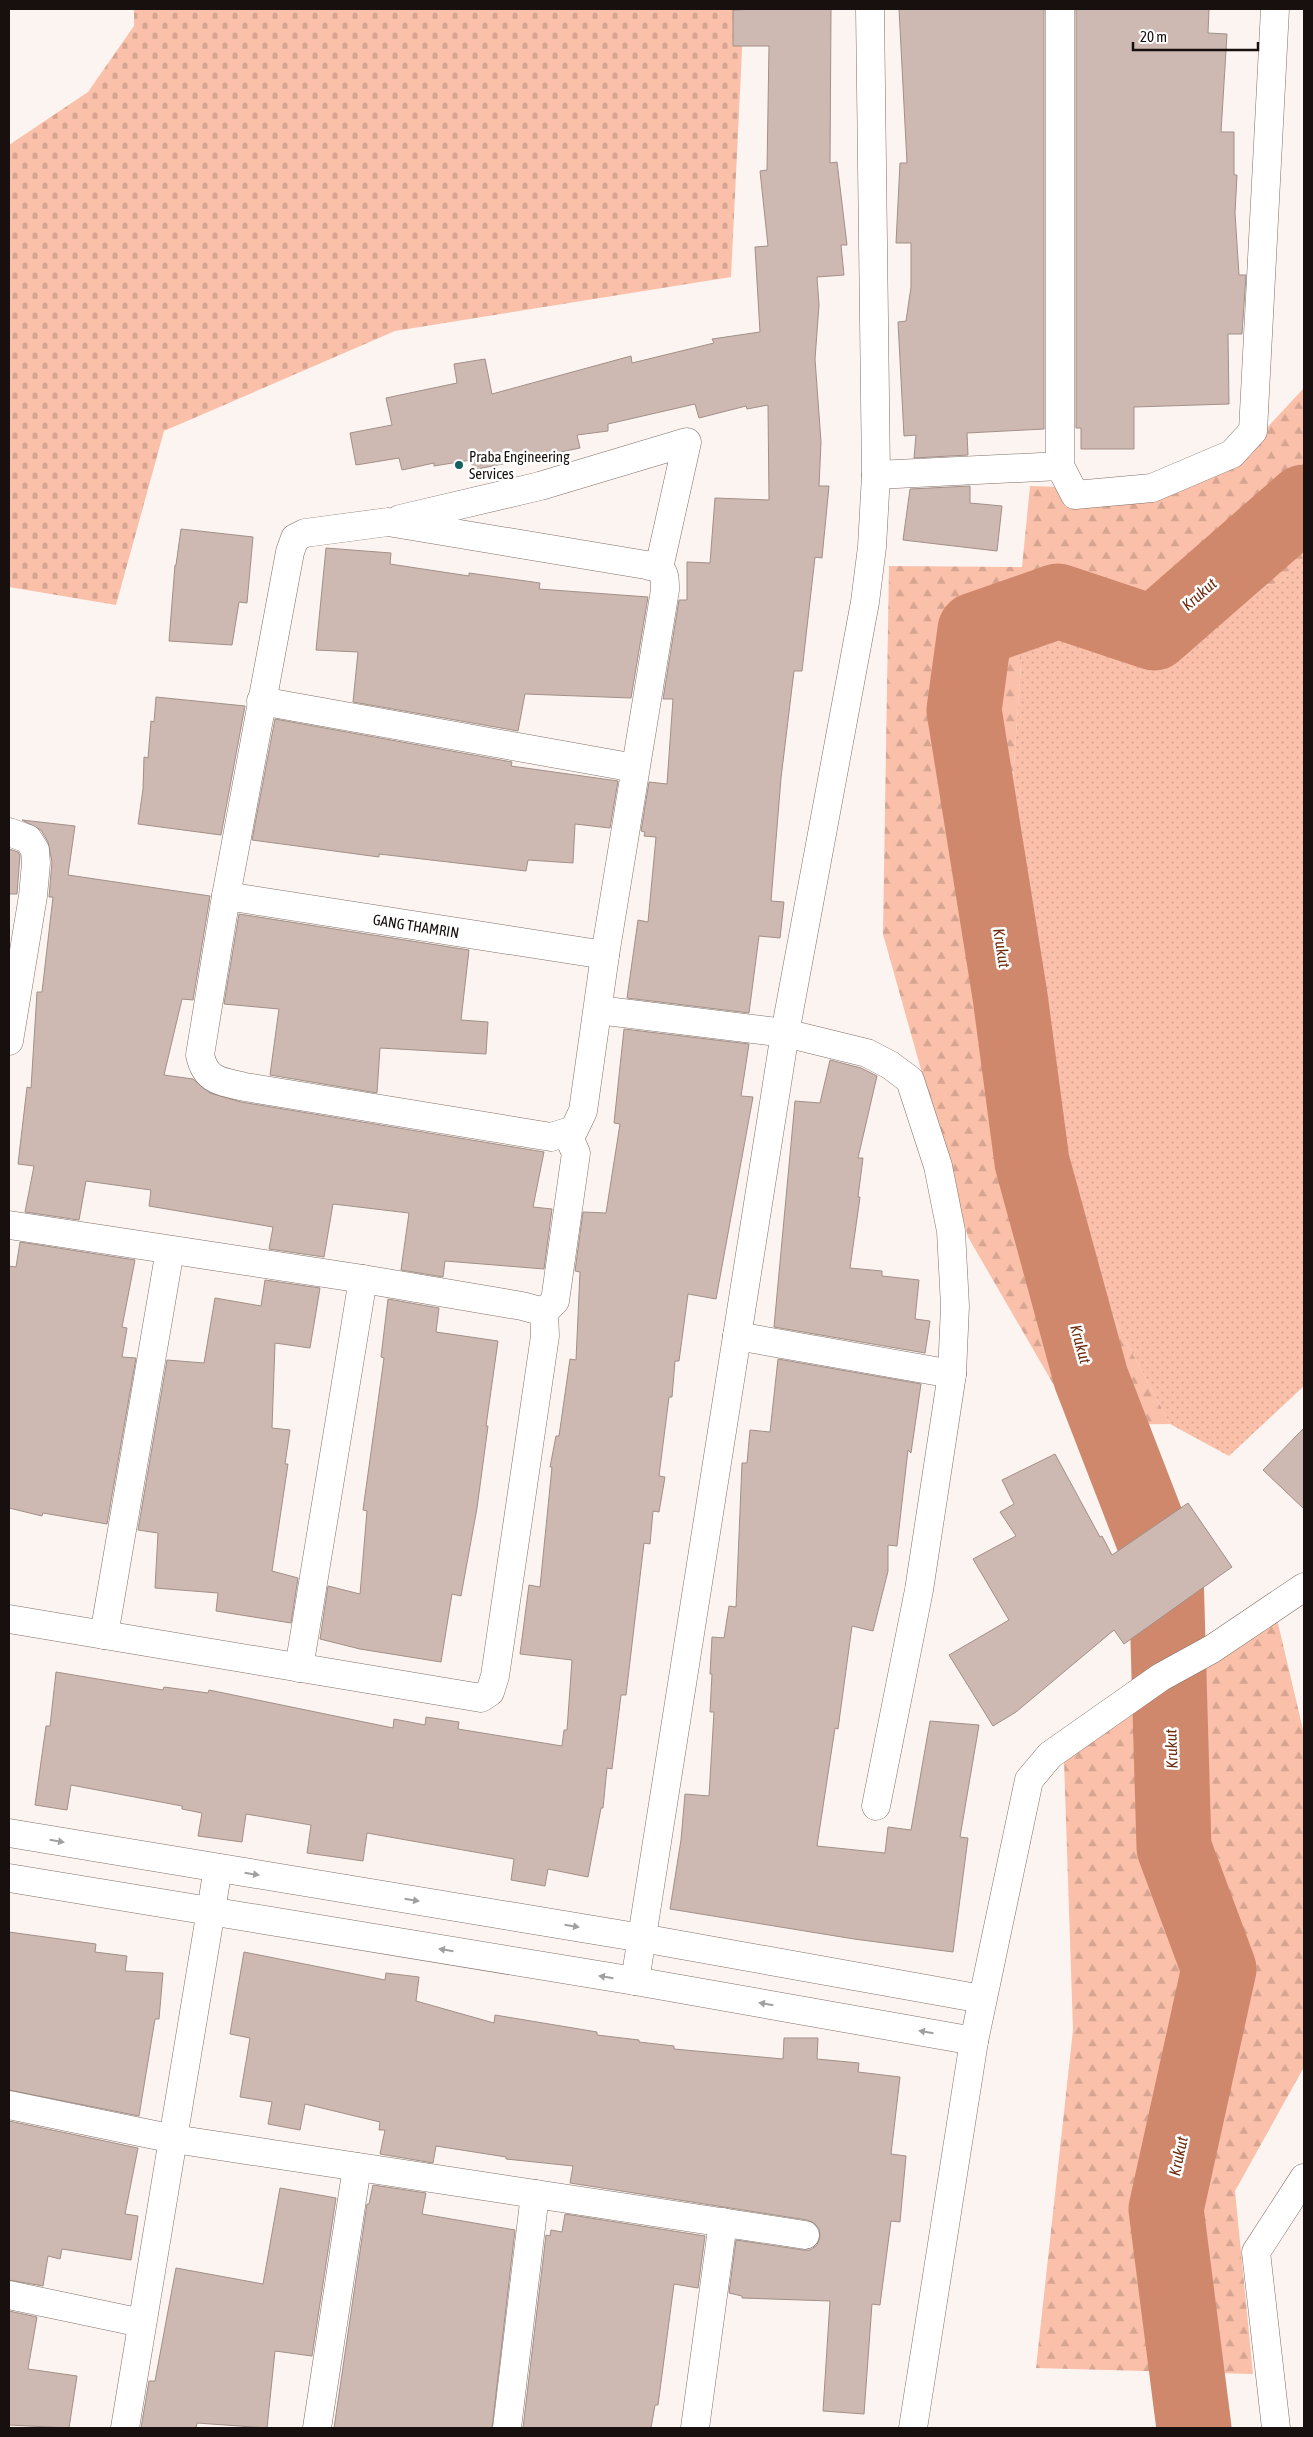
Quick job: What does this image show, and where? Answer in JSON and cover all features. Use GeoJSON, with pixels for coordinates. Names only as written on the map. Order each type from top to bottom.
{"type":"FeatureCollection","features":[{"type":"Feature","properties":{"kind":"street"},"geometry":{"type":"LineString","coordinates":[[635,1981],[785,1033],[865,602],[872,546],[876,475],[870,9]]}},
{"type":"Feature","properties":{"kind":"street"},"geometry":{"type":"LineString","coordinates":[[1060,9],[1060,466],[1075,495],[1152,488],[1232,454],[1253,431],[1274,9]]}},
{"type":"Feature","properties":{"kind":"street"},"geometry":{"type":"LineString","coordinates":[[388,522],[659,568],[665,576],[665,590],[605,955],[583,1111],[574,1130],[551,1137],[245,1088],[209,1076],[203,1069],[200,1055],[261,701],[290,552],[296,538],[305,533],[388,522],[540,486],[687,442],[659,568]]}},
{"type":"Feature","properties":{"kind":"street"},"geometry":{"type":"LineString","coordinates":[[876,475],[1060,466]]}},
{"type":"Feature","properties":{"kind":"street"},"geometry":{"type":"LineString","coordinates":[[261,701],[636,768]]}},
{"type":"Feature","properties":{"kind":"street"},"geometry":{"type":"LineString","coordinates":[[9,832],[28,839],[35,850],[36,863],[33,896],[9,1041]]}},
{"type":"Feature","properties":{"kind":"street","name":"GANG THAMRIN"},"geometry":{"type":"LineString","coordinates":[[226,896],[605,955]]}},
{"type":"Feature","properties":{"kind":"street"},"geometry":{"type":"LineString","coordinates":[[598,1010],[785,1033],[867,1053],[890,1065],[910,1080],[938,1166],[951,1231],[955,1306],[952,1374],[918,1590],[876,1806]]}},
{"type":"Feature","properties":{"kind":"street"},"geometry":{"type":"LineString","coordinates":[[10,1623],[104,1635],[481,1698],[490,1692],[497,1666],[544,1336],[544,1312],[555,1301],[576,1153],[567,1132]]}},
{"type":"Feature","properties":{"kind":"street"},"geometry":{"type":"LineString","coordinates":[[9,1225],[363,1279],[522,1306],[544,1312]]}},
{"type":"Feature","properties":{"kind":"street"},"geometry":{"type":"LineString","coordinates":[[104,1635],[170,1250]]}},
{"type":"Feature","properties":{"kind":"street"},"geometry":{"type":"LineString","coordinates":[[299,1668],[363,1279]]}},
{"type":"Feature","properties":{"kind":"street"},"geometry":{"type":"LineString","coordinates":[[738,1336],[952,1374]]}},
{"type":"Feature","properties":{"kind":"street"},"geometry":{"type":"LineString","coordinates":[[913,2428],[974,2041],[1029,1780],[1050,1755],[1161,1677],[1212,1649],[1304,1587]]}},
{"type":"Feature","properties":{"kind":"street"},"geometry":{"type":"LineString","coordinates":[[9,1833],[642,1938],[982,1999]]}},
{"type":"Feature","properties":{"kind":"street"},"geometry":{"type":"LineString","coordinates":[[125,2428],[218,1868]]}},
{"type":"Feature","properties":{"kind":"street"},"geometry":{"type":"LineString","coordinates":[[9,1878],[635,1981],[974,2041]]}},
{"type":"Feature","properties":{"kind":"street"},"geometry":{"type":"LineString","coordinates":[[9,2105],[174,2139],[805,2235]]}},
{"type":"Feature","properties":{"kind":"street"},"geometry":{"type":"LineString","coordinates":[[317,2428],[357,2167]]}},
{"type":"Feature","properties":{"kind":"street"},"geometry":{"type":"LineString","coordinates":[[1276,2428],[1256,2252],[1304,2178]]}},
{"type":"Feature","properties":{"kind":"street"},"geometry":{"type":"LineString","coordinates":[[507,2428],[535,2194]]}},
{"type":"Feature","properties":{"kind":"street"},"geometry":{"type":"LineString","coordinates":[[695,2428],[723,2222]]}},
{"type":"Feature","properties":{"kind":"street"},"geometry":{"type":"LineString","coordinates":[[9,2295],[142,2323]]}},
{"type":"Feature","properties":{"kind":"green space"},"geometry":{"type":"Polygon","coordinates":[[[134,9],[744,9],[731,277],[395,331],[164,431],[116,605],[9,587],[9,145],[88,92],[134,26],[134,9]]]}},
{"type":"Feature","properties":{"kind":"green space"},"geometry":{"type":"Polygon","coordinates":[[[1304,388],[1304,559],[1279,583],[1024,622],[1012,793],[1080,1255],[1170,1424],[1077,1425],[968,1237],[883,934],[889,566],[1022,567],[1030,486],[1149,490],[1236,461],[1304,388]]]}},
{"type":"Feature","properties":{"kind":"green space"},"geometry":{"type":"Polygon","coordinates":[[[1304,559],[1304,1386],[1229,1456],[1170,1424],[1080,1255],[1012,793],[1024,621],[1279,583],[1304,559]]]}},
{"type":"Feature","properties":{"kind":"green space"},"geometry":{"type":"Polygon","coordinates":[[[1277,1619],[1304,1734],[1304,2067],[1235,2191],[1253,2374],[1036,2368],[1073,2030],[1064,1760],[1277,1619]]]}},
{"type":"Feature","properties":{"kind":"building"},"geometry":{"type":"Polygon","coordinates":[[[831,9],[830,163],[837,162],[847,245],[841,245],[844,275],[817,277],[819,305],[815,359],[821,442],[819,486],[829,486],[822,558],[815,557],[802,671],[794,671],[781,778],[771,901],[784,902],[780,938],[759,936],[749,1013],[627,998],[638,920],[648,922],[656,837],[644,836],[645,832],[641,831],[649,782],[667,784],[673,699],[663,699],[679,600],[687,600],[687,562],[710,563],[715,498],[769,500],[768,405],[747,409],[746,406],[699,418],[695,404],[608,424],[608,431],[577,435],[580,448],[473,470],[471,460],[434,466],[434,463],[402,470],[399,458],[356,465],[350,433],[392,425],[386,398],[457,383],[454,364],[485,359],[492,394],[631,356],[632,363],[714,343],[712,339],[760,332],[755,247],[768,246],[760,171],[767,170],[769,46],[733,46],[733,10],[831,9]]]}},
{"type":"Feature","properties":{"kind":"building"},"geometry":{"type":"Polygon","coordinates":[[[899,9],[1044,9],[1044,429],[967,433],[968,455],[914,458],[916,435],[904,436],[898,322],[906,321],[911,287],[911,243],[896,243],[900,163],[907,163],[899,9]]]}},
{"type":"Feature","properties":{"kind":"building"},"geometry":{"type":"Polygon","coordinates":[[[1076,9],[1209,9],[1208,33],[1227,34],[1221,132],[1234,132],[1234,175],[1237,175],[1235,213],[1239,275],[1246,275],[1242,334],[1228,334],[1229,404],[1134,407],[1134,449],[1081,449],[1081,428],[1076,428],[1076,9]]]}},
{"type":"Feature","properties":{"kind":"building"},"geometry":{"type":"Polygon","coordinates":[[[970,486],[970,503],[1002,506],[997,551],[903,540],[910,489],[970,486]]]}},
{"type":"Feature","properties":{"kind":"building"},"geometry":{"type":"Polygon","coordinates":[[[181,529],[253,537],[247,603],[239,602],[232,645],[169,641],[175,565],[181,529]]]}},
{"type":"Feature","properties":{"kind":"building"},"geometry":{"type":"Polygon","coordinates":[[[326,548],[391,553],[390,564],[469,576],[469,573],[540,583],[539,589],[648,597],[631,698],[525,694],[518,731],[353,702],[358,652],[316,650],[326,548]]]}},
{"type":"Feature","properties":{"kind":"building"},"geometry":{"type":"Polygon","coordinates":[[[156,697],[245,706],[221,835],[138,824],[143,789],[144,757],[148,758],[151,721],[154,722],[156,697]]]}},
{"type":"Feature","properties":{"kind":"building"},"geometry":{"type":"Polygon","coordinates":[[[275,719],[512,762],[511,766],[618,781],[610,828],[575,824],[573,863],[528,860],[526,871],[379,854],[379,857],[252,840],[275,719]]]}},
{"type":"Feature","properties":{"kind":"building"},"geometry":{"type":"Polygon","coordinates":[[[22,820],[75,826],[68,875],[210,896],[193,1000],[182,999],[164,1075],[193,1079],[210,1093],[241,1102],[544,1152],[533,1207],[552,1209],[544,1269],[445,1261],[443,1277],[401,1270],[409,1213],[333,1204],[324,1257],[269,1249],[273,1227],[149,1206],[151,1190],[86,1181],[79,1220],[25,1212],[34,1166],[18,1164],[27,1087],[31,1088],[37,992],[42,992],[53,897],[49,897],[52,862],[48,842],[41,830],[22,820]]]}},
{"type":"Feature","properties":{"kind":"building"},"geometry":{"type":"Polygon","coordinates":[[[9,849],[18,852],[20,855],[17,894],[9,894],[9,849]]]}},
{"type":"Feature","properties":{"kind":"building"},"geometry":{"type":"Polygon","coordinates":[[[239,914],[469,950],[461,1020],[488,1022],[486,1054],[380,1048],[377,1093],[270,1075],[279,1009],[224,1004],[239,914]]]}},
{"type":"Feature","properties":{"kind":"building"},"geometry":{"type":"Polygon","coordinates":[[[624,1029],[749,1044],[741,1096],[753,1097],[716,1299],[688,1294],[679,1361],[675,1361],[672,1397],[669,1397],[659,1476],[665,1477],[659,1512],[653,1511],[650,1544],[644,1543],[626,1695],[621,1695],[612,1769],[607,1768],[603,1808],[601,1808],[588,1877],[548,1869],[545,1886],[511,1880],[514,1859],[367,1833],[363,1861],[307,1853],[311,1825],[246,1814],[242,1842],[198,1836],[202,1813],[182,1809],[182,1806],[71,1785],[67,1810],[35,1805],[46,1726],[50,1726],[56,1672],[163,1690],[164,1687],[208,1693],[209,1690],[393,1728],[394,1719],[425,1725],[426,1717],[459,1722],[458,1729],[562,1746],[564,1730],[567,1730],[572,1660],[520,1654],[529,1585],[540,1587],[552,1467],[550,1467],[556,1436],[559,1436],[570,1359],[576,1360],[580,1272],[575,1271],[583,1212],[606,1213],[620,1124],[614,1123],[624,1029]]]}},
{"type":"Feature","properties":{"kind":"building"},"geometry":{"type":"Polygon","coordinates":[[[830,1060],[861,1068],[877,1076],[858,1158],[863,1158],[858,1197],[860,1197],[850,1268],[882,1271],[882,1276],[919,1280],[915,1319],[930,1321],[925,1353],[774,1327],[795,1101],[820,1103],[830,1060]]]}},
{"type":"Feature","properties":{"kind":"building"},"geometry":{"type":"Polygon","coordinates":[[[20,1242],[135,1260],[122,1327],[127,1328],[122,1357],[136,1358],[107,1524],[43,1513],[42,1516],[9,1508],[9,1266],[16,1267],[20,1242]]]}},
{"type":"Feature","properties":{"kind":"building"},"geometry":{"type":"Polygon","coordinates":[[[265,1280],[320,1288],[310,1348],[275,1343],[272,1428],[290,1430],[285,1464],[288,1464],[272,1571],[298,1578],[291,1623],[216,1611],[218,1593],[155,1588],[158,1533],[138,1530],[167,1360],[204,1363],[215,1298],[261,1306],[265,1280]]]}},
{"type":"Feature","properties":{"kind":"building"},"geometry":{"type":"Polygon","coordinates":[[[388,1299],[439,1308],[436,1332],[498,1341],[477,1508],[461,1596],[452,1594],[441,1662],[360,1649],[320,1639],[328,1586],[360,1594],[367,1511],[363,1510],[384,1358],[381,1357],[388,1299]]]}},
{"type":"Feature","properties":{"kind":"building"},"geometry":{"type":"Polygon","coordinates":[[[778,1359],[921,1384],[911,1453],[908,1450],[897,1546],[888,1545],[888,1571],[873,1631],[852,1626],[838,1729],[835,1728],[817,1846],[885,1853],[888,1827],[911,1830],[930,1721],[979,1725],[960,1837],[968,1838],[953,1952],[854,1939],[670,1909],[681,1840],[685,1794],[709,1796],[714,1712],[710,1712],[712,1637],[724,1638],[729,1606],[736,1607],[742,1463],[747,1463],[750,1430],[770,1432],[778,1359]]]}},
{"type":"Feature","properties":{"kind":"building"},"geometry":{"type":"Polygon","coordinates":[[[1304,1428],[1304,1509],[1263,1470],[1304,1428]]]}},
{"type":"Feature","properties":{"kind":"building"},"geometry":{"type":"Polygon","coordinates":[[[1055,1454],[1100,1537],[1102,1536],[1112,1555],[1188,1503],[1232,1567],[1124,1644],[1114,1630],[1016,1712],[993,1726],[949,1655],[1009,1620],[973,1559],[1016,1536],[1000,1512],[1014,1504],[1002,1480],[1055,1454]]]}},
{"type":"Feature","properties":{"kind":"building"},"geometry":{"type":"Polygon","coordinates":[[[9,1932],[96,1944],[95,1952],[127,1956],[125,1971],[163,1973],[159,2019],[155,2019],[139,2116],[9,2090],[9,1932]]]}},
{"type":"Feature","properties":{"kind":"building"},"geometry":{"type":"Polygon","coordinates":[[[244,1952],[385,1980],[386,1973],[419,1977],[416,2001],[494,2023],[495,2015],[597,2032],[597,2035],[674,2046],[674,2049],[783,2059],[784,2038],[818,2038],[817,2059],[859,2063],[858,2072],[900,2077],[891,2154],[906,2156],[900,2222],[891,2221],[880,2305],[872,2304],[864,2414],[823,2411],[830,2301],[742,2298],[742,2296],[729,2293],[736,2240],[810,2250],[817,2245],[820,2237],[819,2229],[814,2223],[807,2220],[570,2183],[573,2166],[506,2159],[506,2157],[436,2146],[433,2163],[380,2154],[385,2130],[379,2130],[380,2122],[305,2104],[300,2130],[268,2124],[272,2102],[240,2097],[250,2038],[230,2034],[244,1952]]]}},
{"type":"Feature","properties":{"kind":"building"},"geometry":{"type":"Polygon","coordinates":[[[9,2121],[138,2148],[125,2214],[138,2216],[131,2260],[62,2249],[60,2259],[48,2256],[43,2286],[9,2280],[9,2121]]]}},
{"type":"Feature","properties":{"kind":"building"},"geometry":{"type":"Polygon","coordinates":[[[373,2185],[426,2193],[422,2214],[515,2230],[492,2428],[334,2428],[367,2204],[369,2204],[373,2185]]]}},
{"type":"Feature","properties":{"kind":"building"},"geometry":{"type":"Polygon","coordinates":[[[280,2188],[336,2198],[312,2356],[275,2351],[267,2428],[197,2423],[196,2428],[141,2428],[149,2381],[155,2381],[176,2268],[263,2284],[280,2188]]]}},
{"type":"Feature","properties":{"kind":"building"},"geometry":{"type":"Polygon","coordinates":[[[565,2214],[705,2236],[698,2288],[674,2284],[658,2405],[655,2405],[651,2428],[523,2428],[546,2235],[550,2236],[551,2230],[562,2232],[565,2214]]]}},
{"type":"Feature","properties":{"kind":"building"},"geometry":{"type":"Polygon","coordinates":[[[9,2311],[37,2317],[28,2369],[77,2376],[69,2428],[9,2425],[9,2311]]]}},
{"type":"Feature","properties":{"kind":"waterway","name":"Krukut"},"geometry":{"type":"LineString","coordinates":[[1194,2428],[1166,2209],[1219,1969],[1174,1848],[1166,1572],[1091,1378],[1032,1162],[1010,996],[964,710],[975,630],[1058,601],[1154,633],[1304,502]]}},
{"type":"Feature","properties":{"kind":"place","name":"Praba Engineering Services"},"geometry":{"type":"Point","coordinates":[459,465]}}]}
